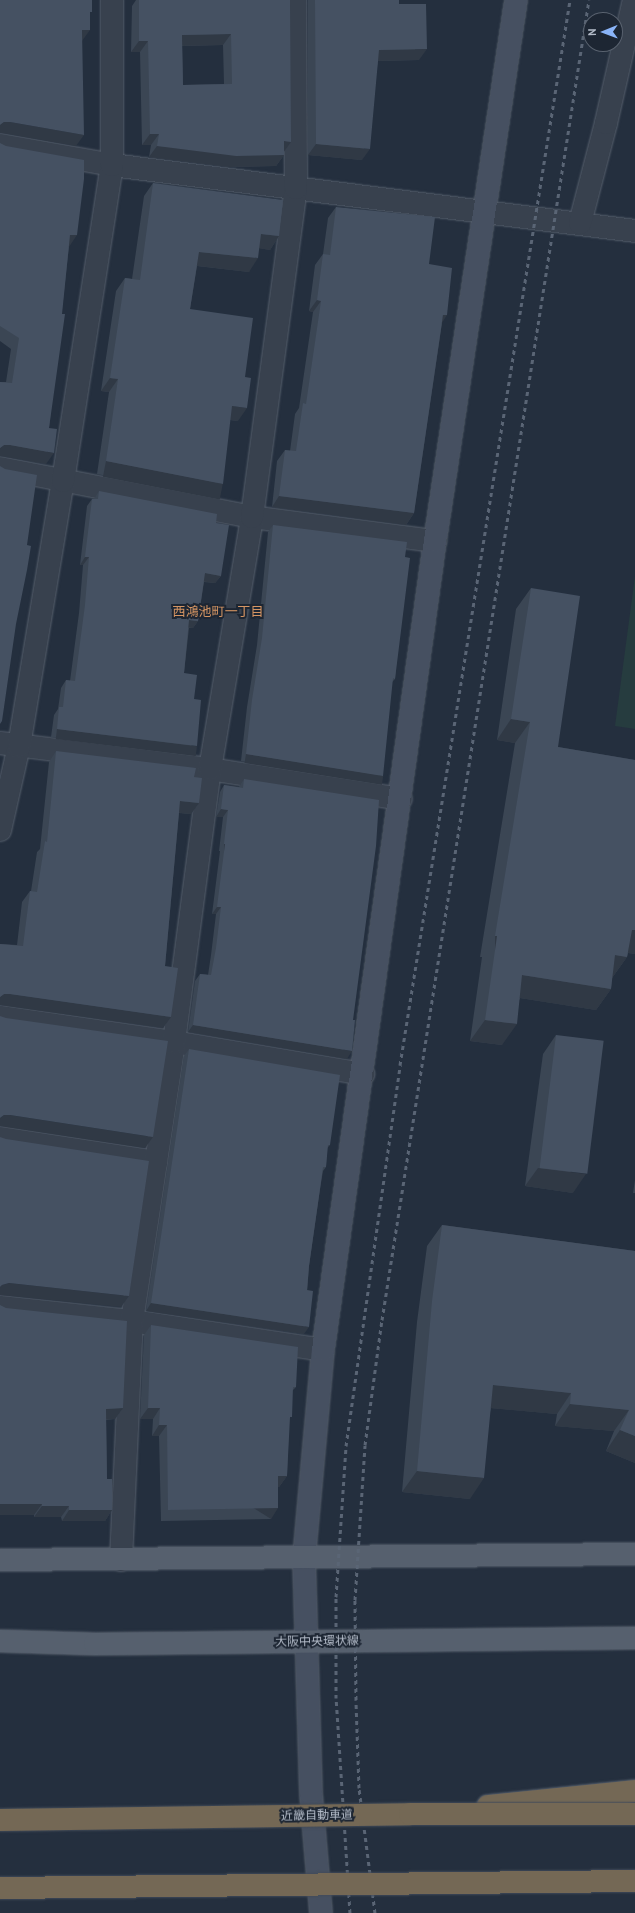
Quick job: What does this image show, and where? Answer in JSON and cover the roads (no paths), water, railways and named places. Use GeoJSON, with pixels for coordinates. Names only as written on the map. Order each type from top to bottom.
{"type":"FeatureCollection","features":[{"type":"Feature","properties":{"kind":"highway"},"geometry":{"type":"LineString","coordinates":[[410,1814],[635,1791]]}},
{"type":"Feature","properties":{"kind":"highway","name":"近畿自動車道"},"geometry":{"type":"LineString","coordinates":[[0,1820],[410,1814],[635,1814]]}},
{"type":"Feature","properties":{"kind":"highway"},"geometry":{"type":"LineString","coordinates":[[0,1888],[635,1881]]}},
{"type":"Feature","properties":{"kind":"main road"},"geometry":{"type":"LineString","coordinates":[[0,1560],[635,1554]]}},
{"type":"Feature","properties":{"kind":"main road","name":"大阪中央環状線"},"geometry":{"type":"LineString","coordinates":[[0,1641],[95,1644],[635,1638]]}},
{"type":"Feature","properties":{"kind":"street"},"geometry":{"type":"LineString","coordinates":[[0,830],[9,744],[63,481],[112,165],[112,0]]}},
{"type":"Feature","properties":{"kind":"street"},"geometry":{"type":"LineString","coordinates":[[121,1560],[132,1321],[174,1042],[210,769],[252,517],[296,188],[295,0]]}},
{"type":"Feature","properties":{"kind":"street"},"geometry":{"type":"LineString","coordinates":[[321,1913],[311,1794],[304,1558],[323,1350],[401,799],[435,541],[516,0]]}},
{"type":"Feature","properties":{"kind":"street"},"geometry":{"type":"LineString","coordinates":[[580,223],[606,123],[634,0]]}},
{"type":"Feature","properties":{"kind":"street"},"geometry":{"type":"LineString","coordinates":[[0,146],[112,165],[635,231]]}},
{"type":"Feature","properties":{"kind":"street"},"geometry":{"type":"LineString","coordinates":[[0,468],[252,517],[435,541]]}},
{"type":"Feature","properties":{"kind":"street"},"geometry":{"type":"LineString","coordinates":[[9,744],[210,769],[401,799]]}},
{"type":"Feature","properties":{"kind":"street"},"geometry":{"type":"LineString","coordinates":[[0,1017],[174,1042],[362,1074]]}},
{"type":"Feature","properties":{"kind":"street"},"geometry":{"type":"LineString","coordinates":[[0,1138],[156,1162]]}},
{"type":"Feature","properties":{"kind":"street"},"geometry":{"type":"LineString","coordinates":[[0,1307],[132,1321],[323,1350]]}},
{"type":"Feature","properties":{"kind":"railway"},"geometry":{"type":"LineString","coordinates":[[350,1913],[336,1698],[336,1597],[346,1446],[400,1065],[570,0]]}},
{"type":"Feature","properties":{"kind":"railway"},"geometry":{"type":"LineString","coordinates":[[375,1913],[359,1788],[356,1700],[355,1600],[365,1445],[382,1320],[589,0]]}},
{"type":"Feature","properties":{"kind":"district","name":"西鴻池町一丁目"},"geometry":{"type":"Point","coordinates":[218,612]}}]}
